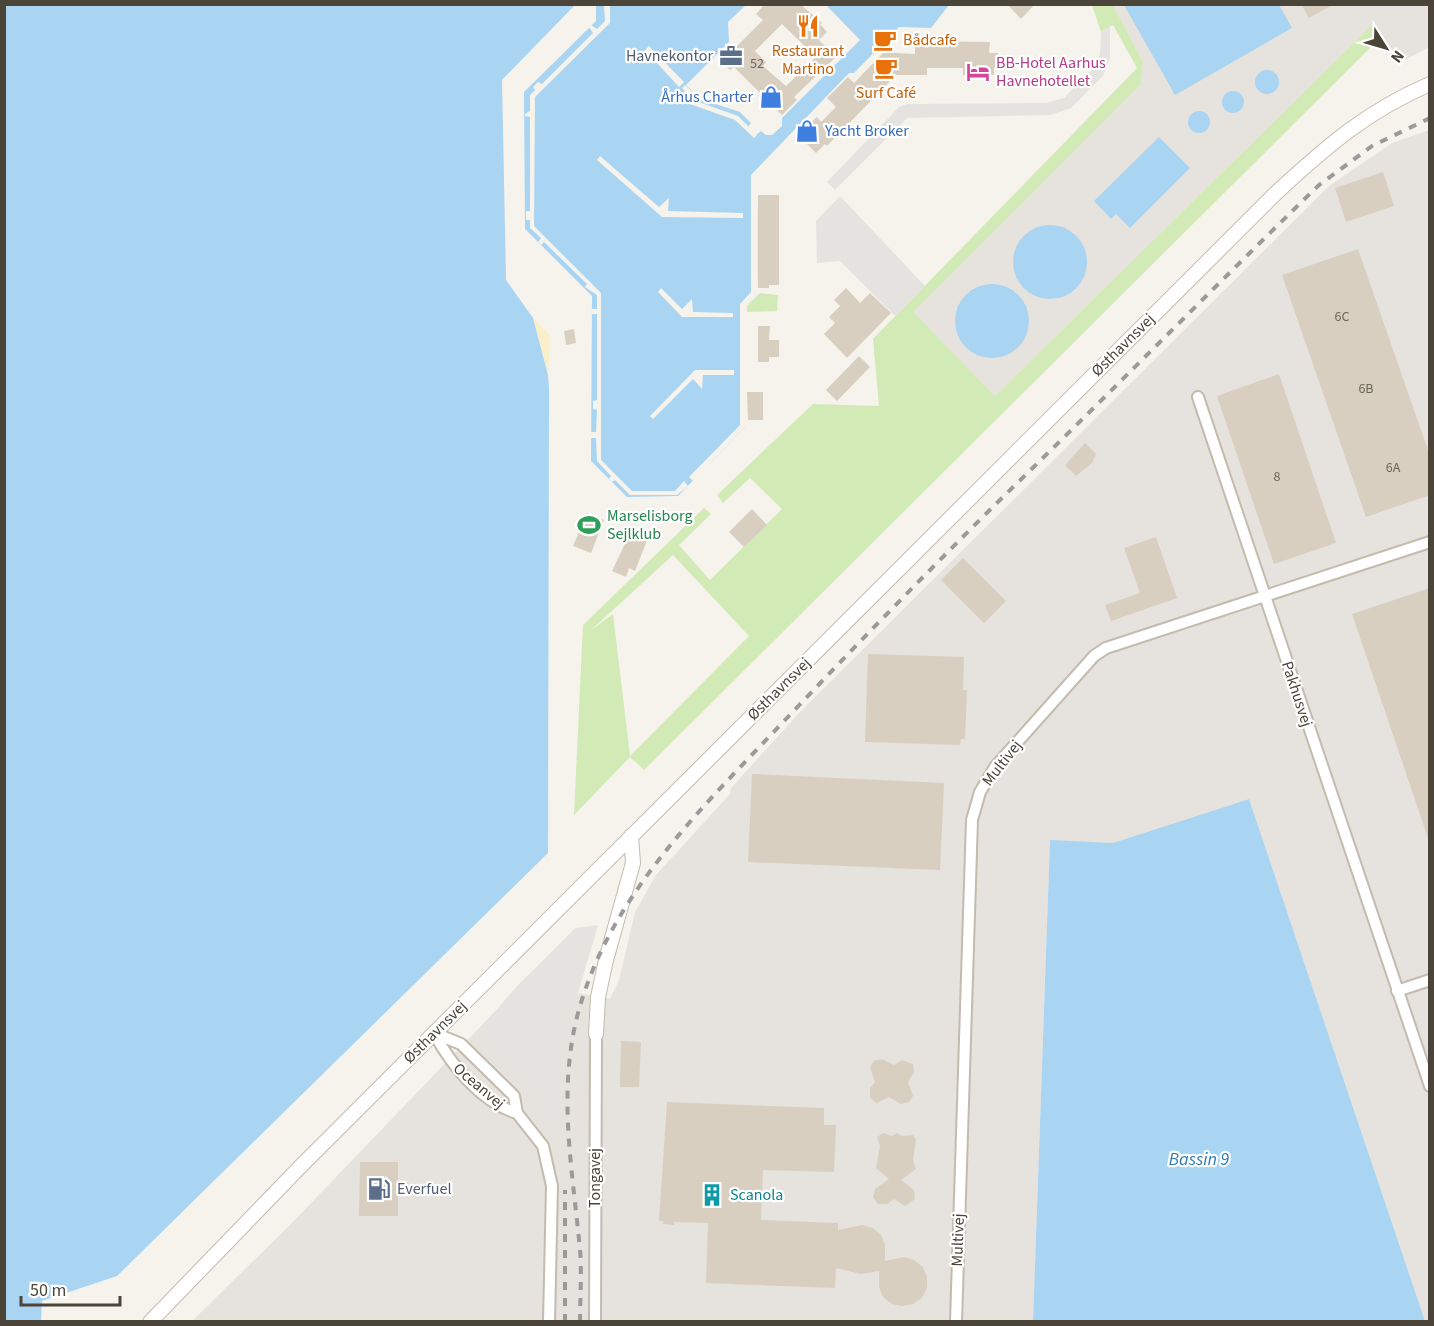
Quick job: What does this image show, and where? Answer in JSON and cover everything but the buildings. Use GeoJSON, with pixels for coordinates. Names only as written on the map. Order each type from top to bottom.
{"type":"FeatureCollection","features":[{"type":"Feature","properties":{"kind":"street","name":"Østhavnsvej"},"geometry":{"type":"LineString","coordinates":[[150,1322],[434,1033],[1277,192],[1335,138],[1398,98],[1430,84]]}},
{"type":"Feature","properties":{"kind":"street","name":"Pakhusvej"},"geometry":{"type":"LineString","coordinates":[[1198,397],[1430,1086]]}},
{"type":"Feature","properties":{"kind":"street","name":"Multivej"},"geometry":{"type":"LineString","coordinates":[[956,1322],[972,820],[980,792],[995,767],[1100,652],[1430,542]]}},
{"type":"Feature","properties":{"kind":"street"},"geometry":{"type":"LineString","coordinates":[[596,1034],[598,997],[606,960],[633,863],[631,836]]}},
{"type":"Feature","properties":{"kind":"street"},"geometry":{"type":"LineString","coordinates":[[1397,991],[1430,980]]}},
{"type":"Feature","properties":{"kind":"street","name":"Oceanvej"},"geometry":{"type":"LineString","coordinates":[[434,1033],[452,1064],[501,1108],[518,1113]]}},
{"type":"Feature","properties":{"kind":"street","name":"Oceanvej"},"geometry":{"type":"LineString","coordinates":[[434,1033],[461,1044],[514,1096],[518,1113],[543,1146],[549,1163],[552,1186],[549,1322]]}},
{"type":"Feature","properties":{"kind":"street","name":"Tongavej"},"geometry":{"type":"LineString","coordinates":[[595,1322],[596,1034]]}},
{"type":"Feature","properties":{"kind":"shaded area"},"geometry":{"type":"Polygon","coordinates":[[[1113,5],[1429,5],[1429,47],[1399,63],[1372,25],[995,396],[912,312],[1141,84],[1143,62],[1113,5]]]}},
{"type":"Feature","properties":{"kind":"shaded area"},"geometry":{"type":"Polygon","coordinates":[[[1110,27],[1110,58],[1103,76],[1071,108],[1050,115],[907,118],[835,190],[827,182],[899,107],[907,104],[1046,103],[1064,98],[1094,68],[1100,54],[1101,32],[1110,27]]]}},
{"type":"Feature","properties":{"kind":"shaded area"},"geometry":{"type":"Polygon","coordinates":[[[1429,130],[1429,1321],[1425,1321],[1249,799],[1113,843],[1050,841],[1033,1321],[191,1322],[290,1225],[575,928],[598,925],[578,993],[610,999],[619,980],[635,912],[656,875],[730,794],[731,788],[799,713],[1329,186],[1392,143],[1429,130]]]}},
{"type":"Feature","properties":{"kind":"shaded area"},"geometry":{"type":"Polygon","coordinates":[[[840,196],[925,286],[895,316],[840,261],[817,263],[816,221],[840,196]]]}},
{"type":"Feature","properties":{"kind":"shaded area"},"geometry":{"type":"Polygon","coordinates":[[[598,925],[567,1030],[560,1120],[550,1119],[543,1106],[489,1058],[494,1042],[485,1035],[490,1029],[484,1024],[519,984],[575,929],[598,925]]]}},
{"type":"Feature","properties":{"kind":"green space"},"geometry":{"type":"Polygon","coordinates":[[[1092,5],[1113,5],[1143,62],[1141,84],[913,312],[995,396],[1372,25],[1382,36],[644,770],[630,757],[574,815],[583,625],[704,508],[711,514],[679,545],[710,580],[782,509],[750,478],[723,503],[717,495],[813,404],[879,406],[873,339],[1137,68],[1113,25],[1101,32],[1092,5]],[[673,555],[590,631],[613,614],[630,756],[749,636],[673,555]]]}},
{"type":"Feature","properties":{"kind":"green space"},"geometry":{"type":"Polygon","coordinates":[[[760,293],[778,295],[777,311],[747,312],[747,306],[760,293]]]}},
{"type":"Feature","properties":{"kind":"sand"},"geometry":{"type":"Polygon","coordinates":[[[533,318],[550,336],[548,375],[533,318]]]}},
{"type":"Feature","properties":{"kind":"water"},"geometry":{"type":"Polygon","coordinates":[[[5,4],[575,5],[502,80],[506,280],[533,318],[548,375],[549,388],[548,853],[117,1276],[42,1301],[41,1322],[4,1321],[5,4]]]}},
{"type":"Feature","properties":{"kind":"water"},"geometry":{"type":"Polygon","coordinates":[[[596,5],[746,5],[728,22],[729,42],[686,85],[700,99],[740,112],[751,123],[748,127],[756,135],[761,131],[766,135],[772,135],[782,126],[782,118],[860,40],[826,5],[949,5],[931,28],[899,27],[854,73],[849,73],[751,175],[751,196],[758,196],[757,294],[746,306],[746,426],[678,496],[627,497],[591,461],[592,296],[525,229],[524,92],[596,21],[596,5]]]}},
{"type":"Feature","properties":{"kind":"water"},"geometry":{"type":"Polygon","coordinates":[[[1124,5],[1279,5],[1292,28],[1175,95],[1124,5]]]}},
{"type":"Feature","properties":{"kind":"water"},"geometry":{"type":"Polygon","coordinates":[[[1267,70],[1275,74],[1279,82],[1275,90],[1267,94],[1259,90],[1255,82],[1259,74],[1267,70]]]}},
{"type":"Feature","properties":{"kind":"water"},"geometry":{"type":"Polygon","coordinates":[[[1229,91],[1237,91],[1244,98],[1244,106],[1237,113],[1229,113],[1222,106],[1222,98],[1229,91]]]}},
{"type":"Feature","properties":{"kind":"water"},"geometry":{"type":"Polygon","coordinates":[[[1199,111],[1207,114],[1210,122],[1207,130],[1199,133],[1191,130],[1188,122],[1191,114],[1199,111]]]}},
{"type":"Feature","properties":{"kind":"water"},"geometry":{"type":"Polygon","coordinates":[[[1159,137],[1190,168],[1130,228],[1116,214],[1111,219],[1094,201],[1159,137]]]}},
{"type":"Feature","properties":{"kind":"water"},"geometry":{"type":"Polygon","coordinates":[[[1050,225],[1071,231],[1081,241],[1087,262],[1081,283],[1071,293],[1050,299],[1029,293],[1019,283],[1013,262],[1019,241],[1029,231],[1050,225]]]}},
{"type":"Feature","properties":{"kind":"water"},"geometry":{"type":"Polygon","coordinates":[[[992,284],[1013,290],[1023,300],[1029,321],[1023,342],[1013,352],[992,358],[971,352],[961,342],[955,321],[961,300],[971,290],[992,284]]]}},
{"type":"Feature","properties":{"kind":"water","name":"Bassin 9"},"geometry":{"type":"Polygon","coordinates":[[[1249,799],[1425,1321],[1033,1321],[1050,840],[1113,843],[1249,799]]]}},
{"type":"Feature","properties":{"kind":"pier"},"geometry":{"type":"Polygon","coordinates":[[[604,5],[610,5],[610,23],[535,97],[534,226],[601,293],[601,460],[632,491],[675,491],[684,481],[688,486],[677,495],[630,495],[615,480],[612,482],[609,479],[611,476],[597,461],[596,438],[591,438],[591,432],[596,432],[597,410],[593,409],[593,401],[597,400],[597,314],[592,314],[592,309],[597,309],[597,295],[585,287],[587,284],[544,242],[541,245],[538,242],[541,238],[530,228],[530,220],[526,220],[526,211],[530,211],[530,117],[525,114],[530,111],[530,95],[538,82],[542,84],[593,33],[589,27],[591,25],[597,29],[605,21],[604,5]]]}},
{"type":"Feature","properties":{"kind":"pier"},"geometry":{"type":"Polygon","coordinates":[[[649,46],[684,82],[679,87],[645,50],[649,46]]]}},
{"type":"Feature","properties":{"kind":"pier"},"geometry":{"type":"Polygon","coordinates":[[[685,85],[698,97],[696,101],[738,116],[757,135],[754,138],[735,120],[687,103],[691,98],[682,88],[685,85]]]}},
{"type":"Feature","properties":{"kind":"pier"},"geometry":{"type":"Polygon","coordinates":[[[600,156],[659,207],[669,198],[668,211],[743,213],[743,218],[662,217],[597,160],[600,156]]]}},
{"type":"Feature","properties":{"kind":"pier"},"geometry":{"type":"Polygon","coordinates":[[[751,196],[758,196],[757,294],[746,306],[746,426],[693,481],[689,477],[740,425],[740,304],[751,292],[751,196]]]}},
{"type":"Feature","properties":{"kind":"pier"},"geometry":{"type":"Polygon","coordinates":[[[661,288],[682,309],[692,299],[693,312],[733,313],[733,317],[682,317],[658,292],[661,288]]]}},
{"type":"Feature","properties":{"kind":"pier"},"geometry":{"type":"Polygon","coordinates":[[[695,370],[734,370],[734,375],[703,375],[702,389],[693,379],[653,419],[650,416],[695,370]]]}},
{"type":"Feature","properties":{"kind":"railway"},"geometry":{"type":"LineString","coordinates":[[580,1322],[581,1259],[571,1164],[568,1107],[571,1050],[576,1021],[590,976],[610,934],[633,895],[661,857],[722,786],[868,633],[1319,185],[1372,146],[1430,118]]}},
{"type":"Feature","properties":{"kind":"railway"},"geometry":{"type":"LineString","coordinates":[[565,1190],[565,1322]]}},
{"type":"Feature","properties":{"kind":"place","name":"Restaurant Martino"},"geometry":{"type":"Point","coordinates":[808,26]}},
{"type":"Feature","properties":{"kind":"place","name":"Bådcafe"},"geometry":{"type":"Point","coordinates":[885,40]}},
{"type":"Feature","properties":{"kind":"place","name":"Havnekontor"},"geometry":{"type":"Point","coordinates":[731,56]}},
{"type":"Feature","properties":{"kind":"place","name":"Surf Café"},"geometry":{"type":"Point","coordinates":[886,68]}},
{"type":"Feature","properties":{"kind":"place","name":"BB-Hotel Aarhus Havnehotellet"},"geometry":{"type":"Point","coordinates":[978,72]}},
{"type":"Feature","properties":{"kind":"place","name":"Århus Charter"},"geometry":{"type":"Point","coordinates":[771,97]}},
{"type":"Feature","properties":{"kind":"place","name":"Yacht Broker"},"geometry":{"type":"Point","coordinates":[807,131]}},
{"type":"Feature","properties":{"kind":"place","name":"Marselisborg Sejlklub"},"geometry":{"type":"Point","coordinates":[589,525]}},
{"type":"Feature","properties":{"kind":"place","name":"Everfuel"},"geometry":{"type":"Point","coordinates":[379,1189]}},
{"type":"Feature","properties":{"kind":"place","name":"Scanola"},"geometry":{"type":"Point","coordinates":[712,1195]}}]}
